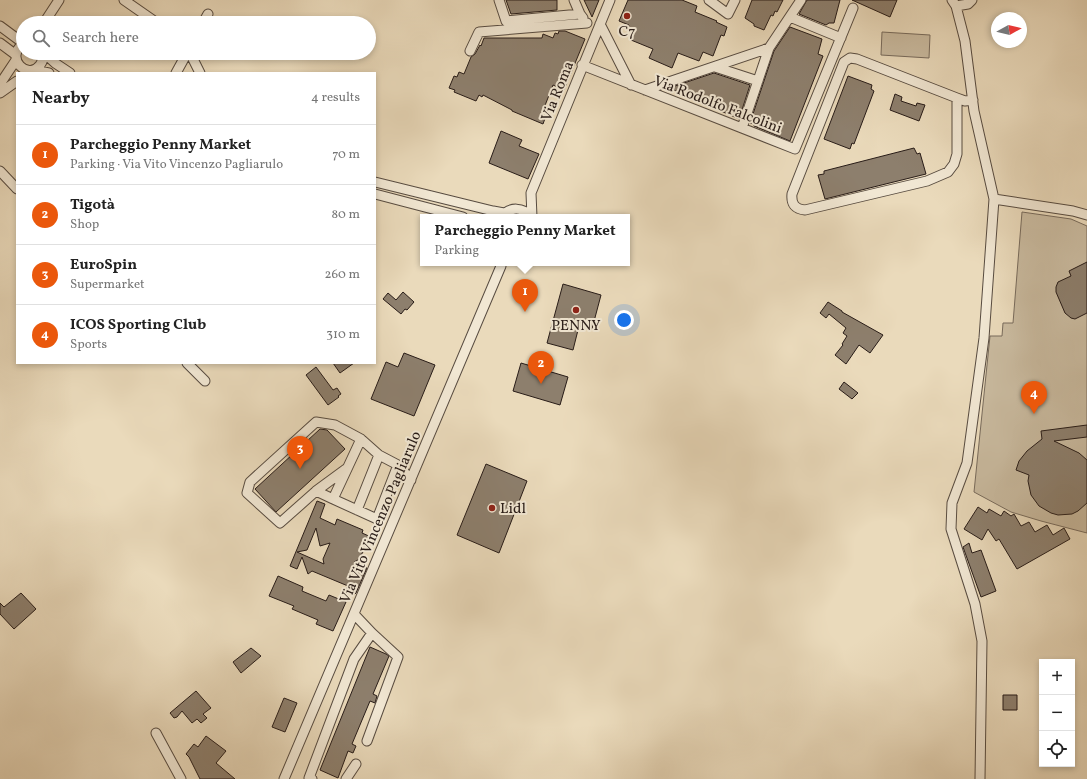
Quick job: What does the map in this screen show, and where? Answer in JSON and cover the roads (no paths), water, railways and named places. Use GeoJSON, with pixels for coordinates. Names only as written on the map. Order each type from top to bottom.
{"type":"FeatureCollection","features":[{"type":"Feature","properties":{"kind":"street"},"geometry":{"type":"LineString","coordinates":[[49,16],[59,0]]}},
{"type":"Feature","properties":{"kind":"street"},"geometry":{"type":"LineString","coordinates":[[124,0],[147,16]]}},
{"type":"Feature","properties":{"kind":"street"},"geometry":{"type":"LineString","coordinates":[[498,0],[506,21],[580,14]]}},
{"type":"Feature","properties":{"kind":"street"},"geometry":{"type":"LineString","coordinates":[[574,0],[580,14],[596,33]]}},
{"type":"Feature","properties":{"kind":"street","name":"Via Roma"},"geometry":{"type":"LineString","coordinates":[[516,208],[531,193],[582,65],[610,0]]}},
{"type":"Feature","properties":{"kind":"street"},"geometry":{"type":"LineString","coordinates":[[709,0],[728,14],[735,0]]}},
{"type":"Feature","properties":{"kind":"street"},"geometry":{"type":"LineString","coordinates":[[742,128],[769,48],[801,0]]}},
{"type":"Feature","properties":{"kind":"street"},"geometry":{"type":"LineString","coordinates":[[972,0],[968,4],[954,3],[965,41],[974,111],[994,199],[983,346],[967,463],[952,503],[951,529],[975,604],[982,641],[980,779]]}},
{"type":"Feature","properties":{"kind":"street"},"geometry":{"type":"LineString","coordinates":[[790,17],[841,38],[853,8]]}},
{"type":"Feature","properties":{"kind":"street"},"geometry":{"type":"LineString","coordinates":[[470,51],[479,32],[587,23]]}},
{"type":"Feature","properties":{"kind":"street","name":"Via Rodolfo Falcolini"},"geometry":{"type":"LineString","coordinates":[[600,24],[631,85]]}},
{"type":"Feature","properties":{"kind":"street"},"geometry":{"type":"LineString","coordinates":[[0,26],[16,39]]}},
{"type":"Feature","properties":{"kind":"street","name":"Via Rodolfo Falcolini"},"geometry":{"type":"LineString","coordinates":[[582,65],[795,149],[841,38]]}},
{"type":"Feature","properties":{"kind":"street"},"geometry":{"type":"LineString","coordinates":[[0,43],[16,58],[0,84]]}},
{"type":"Feature","properties":{"kind":"street"},"geometry":{"type":"LineString","coordinates":[[645,90],[769,48]]}},
{"type":"Feature","properties":{"kind":"street"},"geometry":{"type":"LineString","coordinates":[[957,98],[956,154],[954,164],[948,172],[927,181],[805,210],[794,206],[791,200],[792,194],[844,62],[850,58],[857,59],[957,98],[973,100]]}},
{"type":"Feature","properties":{"kind":"street"},"geometry":{"type":"LineString","coordinates":[[17,60],[21,68],[30,71],[41,64],[43,60]]}},
{"type":"Feature","properties":{"kind":"street"},"geometry":{"type":"LineString","coordinates":[[52,60],[68,72]]}},
{"type":"Feature","properties":{"kind":"street"},"geometry":{"type":"LineString","coordinates":[[177,72],[183,60]]}},
{"type":"Feature","properties":{"kind":"street"},"geometry":{"type":"LineString","coordinates":[[194,60],[200,72]]}},
{"type":"Feature","properties":{"kind":"street"},"geometry":{"type":"LineString","coordinates":[[715,66],[758,81]]}},
{"type":"Feature","properties":{"kind":"street"},"geometry":{"type":"LineString","coordinates":[[0,93],[16,82]]}},
{"type":"Feature","properties":{"kind":"street"},"geometry":{"type":"LineString","coordinates":[[0,171],[16,188]]}},
{"type":"Feature","properties":{"kind":"street"},"geometry":{"type":"LineString","coordinates":[[376,182],[493,211],[500,214]]}},
{"type":"Feature","properties":{"kind":"street","name":"Via Roma"},"geometry":{"type":"LineString","coordinates":[[531,193],[532,214]]}},
{"type":"Feature","properties":{"kind":"street"},"geometry":{"type":"LineString","coordinates":[[376,194],[452,214]]}},
{"type":"Feature","properties":{"kind":"street"},"geometry":{"type":"LineString","coordinates":[[994,199],[1073,211],[1087,215]]}},
{"type":"Feature","properties":{"kind":"street"},"geometry":{"type":"LineString","coordinates":[[504,214],[516,208],[522,209],[530,214]]}},
{"type":"Feature","properties":{"kind":"street","name":"Via Vito Vincenzo Pagliarulo"},"geometry":{"type":"LineString","coordinates":[[284,779],[502,266]]}},
{"type":"Feature","properties":{"kind":"street"},"geometry":{"type":"LineString","coordinates":[[188,364],[205,381]]}},
{"type":"Feature","properties":{"kind":"street"},"geometry":{"type":"LineString","coordinates":[[347,468],[316,491],[280,523],[247,493],[250,482],[316,422],[336,425],[360,439],[379,455],[398,465],[410,480]]}},
{"type":"Feature","properties":{"kind":"street"},"geometry":{"type":"LineString","coordinates":[[333,499],[360,439]]}},
{"type":"Feature","properties":{"kind":"street"},"geometry":{"type":"LineString","coordinates":[[357,510],[379,455]]}},
{"type":"Feature","properties":{"kind":"street"},"geometry":{"type":"LineString","coordinates":[[377,519],[398,465]]}},
{"type":"Feature","properties":{"kind":"street"},"geometry":{"type":"LineString","coordinates":[[316,491],[377,519],[380,525],[390,530]]}},
{"type":"Feature","properties":{"kind":"street"},"geometry":{"type":"LineString","coordinates":[[354,614],[398,657],[367,741]]}},
{"type":"Feature","properties":{"kind":"street"},"geometry":{"type":"LineString","coordinates":[[312,779],[309,778],[354,659],[372,633]]}},
{"type":"Feature","properties":{"kind":"street"},"geometry":{"type":"LineString","coordinates":[[156,734],[181,779]]}},
{"type":"Feature","properties":{"kind":"street"},"geometry":{"type":"LineString","coordinates":[[346,779],[356,764]]}},
{"type":"Feature","properties":{"kind":"place","name":"C7"},"geometry":{"type":"Point","coordinates":[627,16]}},
{"type":"Feature","properties":{"kind":"place","name":"PENNY"},"geometry":{"type":"Point","coordinates":[576,310]}},
{"type":"Feature","properties":{"kind":"place","name":"Parcheggio Penny Market"},"geometry":{"type":"Point","coordinates":[525,312]}},
{"type":"Feature","properties":{"kind":"place","name":"Tigotà"},"geometry":{"type":"Point","coordinates":[541,384]}},
{"type":"Feature","properties":{"kind":"place","name":"ICOS Sporting Club"},"geometry":{"type":"Point","coordinates":[1034,414]}},
{"type":"Feature","properties":{"kind":"place","name":"EuroSpin"},"geometry":{"type":"Point","coordinates":[300,469]}},
{"type":"Feature","properties":{"kind":"place","name":"Lidl"},"geometry":{"type":"Point","coordinates":[492,508]}}]}
